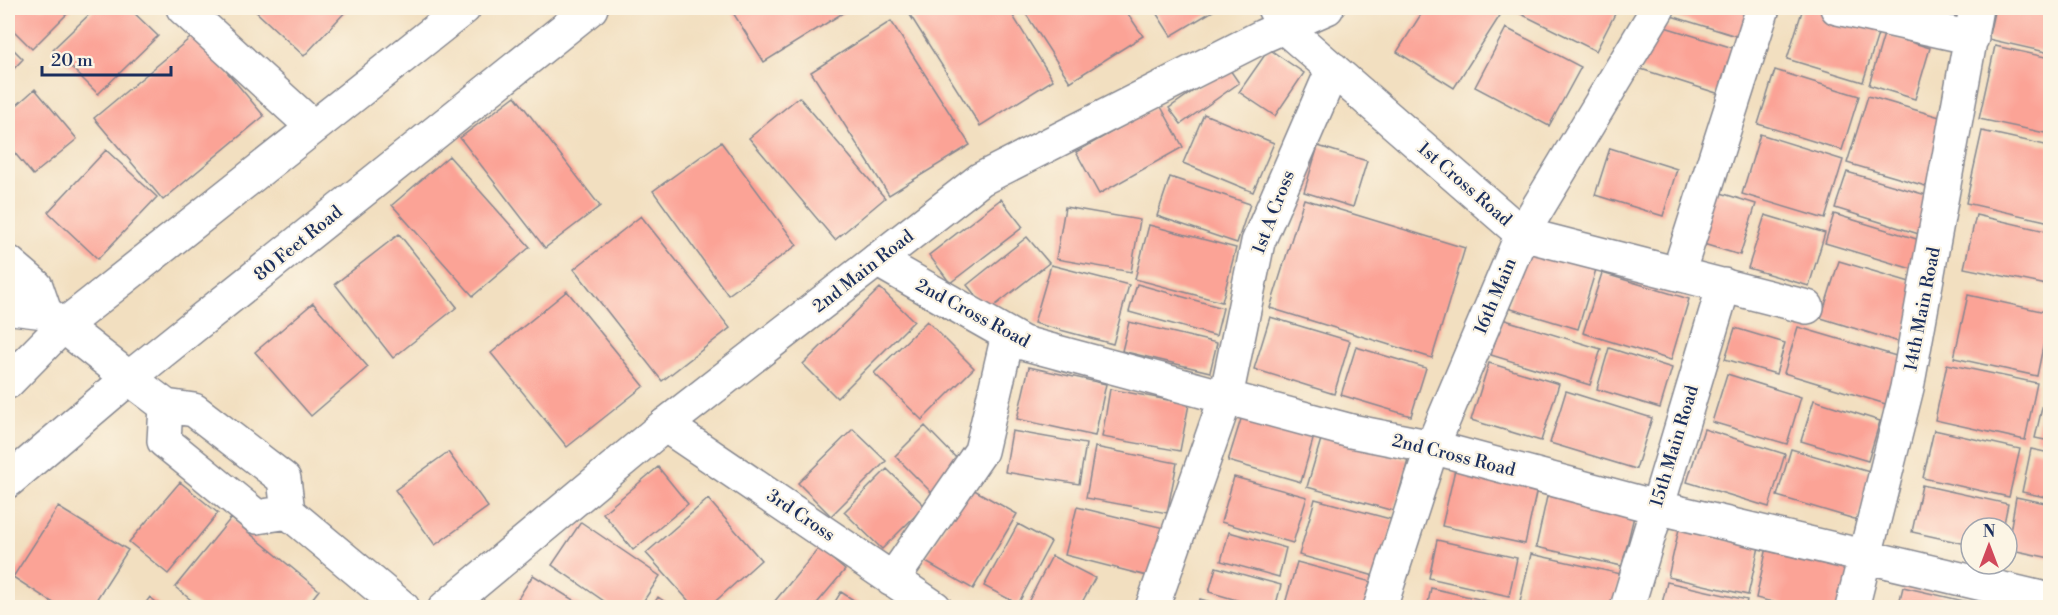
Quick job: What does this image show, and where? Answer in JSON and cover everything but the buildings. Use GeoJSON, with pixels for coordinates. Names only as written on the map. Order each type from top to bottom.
{"type":"FeatureCollection","features":[{"type":"Feature","properties":{"kind":"street"},"geometry":{"type":"LineString","coordinates":[[183,8],[312,126]]}},
{"type":"Feature","properties":{"kind":"street"},"geometry":{"type":"LineString","coordinates":[[8,382],[54,319],[312,126],[464,8]]}},
{"type":"Feature","properties":{"kind":"street","name":"80 Feet Road"},"geometry":{"type":"LineString","coordinates":[[8,481],[129,378],[591,8]]}},
{"type":"Feature","properties":{"kind":"street","name":"2nd Main Road"},"geometry":{"type":"LineString","coordinates":[[445,608],[665,425],[981,179],[1279,17],[1327,8]]}},
{"type":"Feature","properties":{"kind":"street","name":"16th Main"},"geometry":{"type":"LineString","coordinates":[[1380,608],[1432,447],[1522,234],[1658,8]]}},
{"type":"Feature","properties":{"kind":"street"},"geometry":{"type":"LineString","coordinates":[[1678,274],[1763,8]]}},
{"type":"Feature","properties":{"kind":"street"},"geometry":{"type":"LineString","coordinates":[[1837,8],[1974,23]]}},
{"type":"Feature","properties":{"kind":"street","name":"1st Cross Road"},"geometry":{"type":"LineString","coordinates":[[1279,17],[1333,69],[1522,234],[1807,307]]}},
{"type":"Feature","properties":{"kind":"street","name":"14th Main Road"},"geometry":{"type":"LineString","coordinates":[[1852,608],[1907,388],[1974,23]]}},
{"type":"Feature","properties":{"kind":"street","name":"1st A Cross"},"geometry":{"type":"LineString","coordinates":[[1152,608],[1226,397],[1258,242],[1333,69]]}},
{"type":"Feature","properties":{"kind":"street","name":"2nd Cross Road"},"geometry":{"type":"LineString","coordinates":[[877,260],[1023,343],[1351,431],[1432,447],[1656,507],[2050,600]]}},
{"type":"Feature","properties":{"kind":"street"},"geometry":{"type":"LineString","coordinates":[[8,262],[36,286],[54,319],[129,378],[166,406],[194,410],[284,479],[288,512],[403,608]]}},
{"type":"Feature","properties":{"kind":"street","name":"15th Main Road"},"geometry":{"type":"LineString","coordinates":[[1627,608],[1724,285]]}},
{"type":"Feature","properties":{"kind":"street"},"geometry":{"type":"LineString","coordinates":[[8,305],[54,319]]}},
{"type":"Feature","properties":{"kind":"street"},"geometry":{"type":"LineString","coordinates":[[892,580],[981,451],[1008,335]]}},
{"type":"Feature","properties":{"kind":"street"},"geometry":{"type":"LineString","coordinates":[[166,406],[164,441],[257,517],[288,512]]}},
{"type":"Feature","properties":{"kind":"street","name":"3rd Cross"},"geometry":{"type":"LineString","coordinates":[[665,425],[936,608]]}}]}
